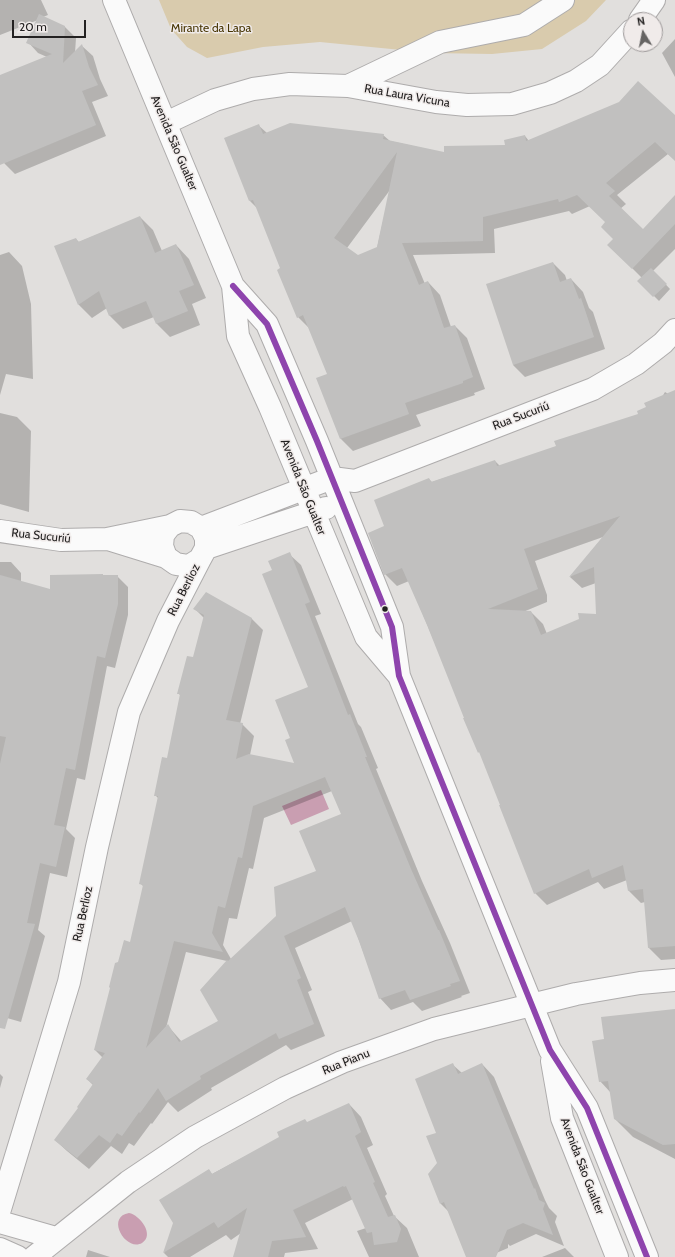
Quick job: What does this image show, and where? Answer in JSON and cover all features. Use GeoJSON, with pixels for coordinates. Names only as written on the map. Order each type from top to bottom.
{"type":"FeatureCollection","features":[{"type":"Feature","properties":{"kind":"street","name":"Avenida São Gualter"},"geometry":{"type":"LineString","coordinates":[[114,0],[233,286],[238,336],[270,407],[366,637],[399,676]]}},
{"type":"Feature","properties":{"kind":"street"},"geometry":{"type":"LineString","coordinates":[[348,86],[440,42],[524,25],[563,0]]}},
{"type":"Feature","properties":{"kind":"street"},"geometry":{"type":"LineString","coordinates":[[646,12],[654,0]]}},
{"type":"Feature","properties":{"kind":"street","name":"Rua Laura Vicuna"},"geometry":{"type":"LineString","coordinates":[[166,123],[215,100],[253,89],[290,84],[348,86],[436,102],[467,105],[512,104],[550,93],[576,80],[600,65],[623,39]]}},
{"type":"Feature","properties":{"kind":"street","name":"Avenida São Gualter"},"geometry":{"type":"LineString","coordinates":[[233,286],[267,324],[342,502],[392,627],[399,676],[532,1006],[550,1050],[587,1108],[647,1257]]}},
{"type":"Feature","properties":{"kind":"street","name":"Rua Sucuriú"},"geometry":{"type":"LineString","coordinates":[[202,545],[304,489],[332,478],[355,481],[593,389],[636,364],[663,344],[675,330]]}},
{"type":"Feature","properties":{"kind":"street"},"geometry":{"type":"LineString","coordinates":[[202,545],[191,522],[180,521],[170,526],[163,535],[162,546],[171,561],[189,566],[202,545],[314,513],[342,502],[355,481]]}},
{"type":"Feature","properties":{"kind":"street","name":"Rua Sucuriú"},"geometry":{"type":"LineString","coordinates":[[0,531],[60,540],[107,539],[170,526]]}},
{"type":"Feature","properties":{"kind":"street","name":"Rua Sucuriú"},"geometry":{"type":"LineString","coordinates":[[107,539],[171,561]]}},
{"type":"Feature","properties":{"kind":"street","name":"Rua Berlioz"},"geometry":{"type":"LineString","coordinates":[[0,1209],[69,982],[97,847],[130,712],[202,545]]}},
{"type":"Feature","properties":{"kind":"street","name":"Rua Berlioz"},"geometry":{"type":"LineString","coordinates":[[168,621],[171,561]]}},
{"type":"Feature","properties":{"kind":"street","name":"Rua Pianu"},"geometry":{"type":"LineString","coordinates":[[34,1257],[128,1182],[189,1141],[285,1088],[342,1062],[434,1029],[576,994],[640,983],[675,980]]}},
{"type":"Feature","properties":{"kind":"street","name":"Avenida São Gualter"},"geometry":{"type":"LineString","coordinates":[[550,1050],[562,1118],[617,1257]]}},
{"type":"Feature","properties":{"kind":"street"},"geometry":{"type":"LineString","coordinates":[[0,1222],[56,1238]]}},
{"type":"Feature","properties":{"kind":"street"},"geometry":{"type":"LineString","coordinates":[[0,1249],[18,1257]]}},
{"type":"Feature","properties":{"kind":"green space","name":"Mirante da Lapa"},"geometry":{"type":"Polygon","coordinates":[[[159,0],[606,0],[586,21],[542,49],[492,54],[432,53],[320,42],[263,47],[207,58],[187,47],[171,29],[159,0]]]}},
{"type":"Feature","properties":{"kind":"shaded area"},"geometry":{"type":"Polygon","coordinates":[[[321,790],[329,809],[291,825],[282,806],[321,790]]]}},
{"type":"Feature","properties":{"kind":"shaded area"},"geometry":{"type":"Polygon","coordinates":[[[129,1213],[138,1217],[144,1226],[147,1235],[146,1239],[142,1243],[130,1243],[120,1233],[118,1227],[119,1221],[122,1216],[129,1213]]]}},
{"type":"Feature","properties":{"kind":"building"},"geometry":{"type":"Polygon","coordinates":[[[39,14],[65,26],[63,63],[82,44],[89,67],[98,85],[82,91],[96,125],[0,165],[0,75],[52,54],[26,43],[39,14]]]}},
{"type":"Feature","properties":{"kind":"building"},"geometry":{"type":"Polygon","coordinates":[[[638,81],[675,115],[675,161],[655,142],[606,183],[615,191],[609,196],[643,229],[675,195],[675,224],[632,269],[607,245],[613,239],[601,227],[605,222],[577,195],[559,202],[558,199],[483,217],[483,241],[402,243],[419,285],[428,281],[444,328],[455,325],[473,377],[463,381],[463,383],[405,403],[409,414],[340,439],[316,378],[327,374],[303,315],[297,318],[277,270],[280,268],[253,200],[249,201],[224,138],[259,124],[263,134],[290,123],[384,134],[383,139],[444,152],[444,146],[505,145],[504,140],[525,135],[526,141],[619,102],[638,81]],[[397,152],[334,238],[358,255],[377,247],[397,152]]]}},
{"type":"Feature","properties":{"kind":"building"},"geometry":{"type":"Polygon","coordinates":[[[140,216],[155,253],[176,244],[194,285],[179,291],[188,311],[156,324],[146,301],[109,316],[99,291],[78,305],[54,246],[76,238],[78,242],[140,216]]]}},
{"type":"Feature","properties":{"kind":"building"},"geometry":{"type":"Polygon","coordinates":[[[553,262],[560,282],[571,278],[579,299],[581,298],[594,337],[513,365],[486,284],[553,262]]]}},
{"type":"Feature","properties":{"kind":"building"},"geometry":{"type":"Polygon","coordinates":[[[651,268],[667,284],[653,297],[637,281],[651,268]]]}},
{"type":"Feature","properties":{"kind":"building"},"geometry":{"type":"Polygon","coordinates":[[[675,390],[675,946],[648,948],[643,889],[628,891],[623,865],[592,878],[589,869],[534,894],[479,752],[478,753],[463,718],[427,625],[402,568],[384,575],[368,533],[384,526],[374,500],[429,478],[431,482],[495,460],[497,466],[556,446],[554,441],[638,414],[637,411],[646,407],[644,403],[675,390]],[[620,516],[524,549],[538,589],[488,609],[531,611],[541,635],[579,619],[578,613],[596,614],[594,567],[569,577],[620,516]]]}},
{"type":"Feature","properties":{"kind":"building"},"geometry":{"type":"Polygon","coordinates":[[[290,552],[310,602],[305,604],[348,715],[350,714],[367,757],[365,757],[411,869],[439,930],[460,981],[450,984],[451,986],[410,1000],[405,990],[379,999],[359,941],[345,907],[284,936],[301,978],[297,980],[314,1024],[279,1039],[276,1033],[200,1076],[201,1079],[166,1101],[158,1088],[122,1136],[117,1133],[110,1143],[99,1135],[77,1158],[54,1140],[78,1108],[77,1107],[93,1084],[86,1079],[105,1053],[94,1050],[115,963],[118,962],[124,940],[130,942],[143,885],[139,884],[158,796],[154,796],[162,757],[167,758],[180,694],[177,694],[187,656],[193,657],[204,615],[193,609],[206,592],[252,618],[226,720],[243,723],[236,759],[249,754],[294,763],[285,740],[290,738],[275,700],[308,687],[262,574],[272,570],[268,561],[290,552]],[[325,777],[253,806],[242,858],[238,857],[225,908],[218,906],[212,933],[223,952],[174,941],[146,1048],[168,1024],[179,1042],[218,1021],[200,990],[227,960],[228,961],[276,916],[274,887],[316,871],[299,831],[341,814],[325,777]]]}},
{"type":"Feature","properties":{"kind":"building"},"geometry":{"type":"Polygon","coordinates":[[[0,575],[50,589],[50,575],[118,575],[118,604],[105,658],[97,656],[75,770],[66,768],[54,825],[65,827],[56,867],[40,863],[27,923],[35,924],[5,1029],[0,1028],[0,764],[6,737],[0,736],[0,575]]]}},
{"type":"Feature","properties":{"kind":"building"},"geometry":{"type":"Polygon","coordinates":[[[675,1009],[675,1144],[663,1145],[614,1119],[608,1081],[599,1082],[592,1041],[604,1039],[601,1017],[675,1009]]]}},
{"type":"Feature","properties":{"kind":"building"},"geometry":{"type":"Polygon","coordinates":[[[453,1063],[458,1074],[482,1063],[534,1189],[535,1188],[539,1200],[545,1203],[543,1209],[553,1235],[523,1223],[507,1230],[496,1257],[466,1257],[444,1202],[440,1204],[428,1174],[437,1163],[426,1136],[436,1133],[415,1079],[453,1063]]]}},
{"type":"Feature","properties":{"kind":"building"},"geometry":{"type":"Polygon","coordinates":[[[349,1103],[361,1132],[355,1136],[375,1182],[373,1183],[388,1217],[395,1215],[401,1229],[397,1242],[374,1245],[372,1232],[367,1233],[346,1186],[343,1186],[293,1210],[306,1237],[272,1241],[268,1257],[233,1257],[247,1208],[218,1228],[214,1222],[163,1253],[173,1223],[159,1200],[209,1169],[212,1174],[279,1137],[277,1132],[305,1119],[307,1122],[349,1103]]]}},
{"type":"Feature","properties":{"kind":"transit line"},"geometry":{"type":"LineString","coordinates":[[233,286],[267,324],[317,441],[392,627],[399,676],[550,1050],[587,1108],[647,1257]]}}]}
